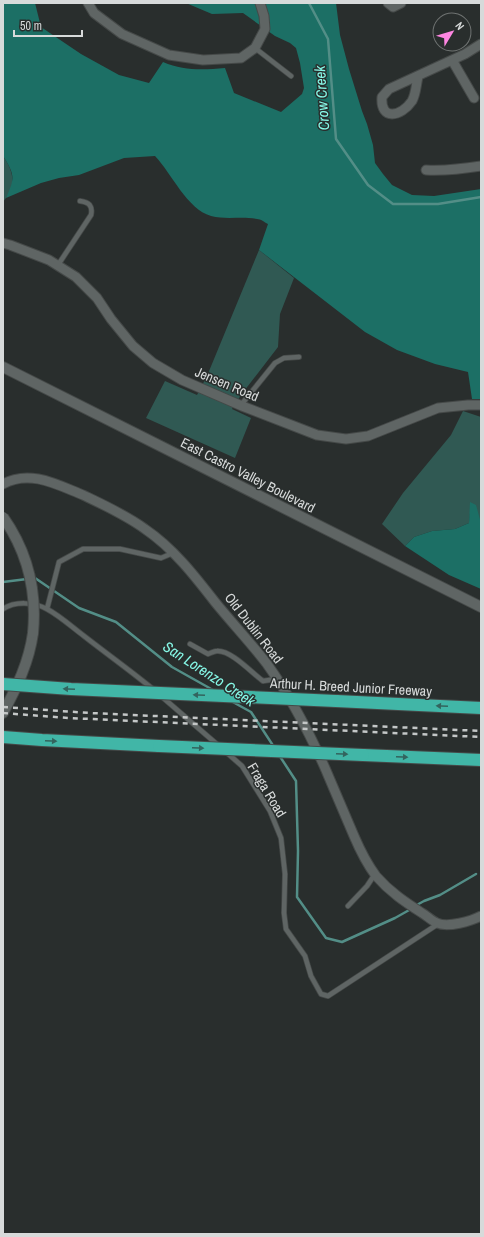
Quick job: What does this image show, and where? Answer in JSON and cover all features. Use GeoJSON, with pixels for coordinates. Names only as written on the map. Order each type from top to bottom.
{"type":"FeatureCollection","features":[{"type":"Feature","properties":{"kind":"highway","name":"Arthur H. Breed Junior Freeway"},"geometry":{"type":"LineString","coordinates":[[3,684],[71,689],[481,708]]}},
{"type":"Feature","properties":{"kind":"highway"},"geometry":{"type":"LineString","coordinates":[[8,737],[159,746],[481,760]]}},
{"type":"Feature","properties":{"kind":"main road","name":"East Castro Valley Boulevard"},"geometry":{"type":"LineString","coordinates":[[3,367],[481,607]]}},
{"type":"Feature","properties":{"kind":"main road"},"geometry":{"type":"LineString","coordinates":[[3,517],[18,541],[29,574],[34,606],[33,633],[29,652],[22,675],[3,712]]}},
{"type":"Feature","properties":{"kind":"street"},"geometry":{"type":"LineString","coordinates":[[88,3],[94,13],[122,34],[169,55],[203,60],[241,58],[256,48],[265,29],[264,16],[260,3]]}},
{"type":"Feature","properties":{"kind":"street"},"geometry":{"type":"LineString","coordinates":[[388,3],[393,7],[401,3]]}},
{"type":"Feature","properties":{"kind":"street"},"geometry":{"type":"LineString","coordinates":[[418,77],[415,94],[412,101],[402,111],[395,115],[389,114],[383,110],[381,103],[382,97],[389,89],[418,77],[481,44]]}},
{"type":"Feature","properties":{"kind":"street"},"geometry":{"type":"LineString","coordinates":[[452,60],[474,98]]}},
{"type":"Feature","properties":{"kind":"street"},"geometry":{"type":"LineString","coordinates":[[426,170],[442,171],[481,166]]}},
{"type":"Feature","properties":{"kind":"street","name":"Jensen Road"},"geometry":{"type":"LineString","coordinates":[[3,243],[43,257],[76,277],[98,298],[111,319],[133,346],[153,362],[182,380],[317,435],[346,440],[368,436],[438,408],[468,404],[481,405]]}},
{"type":"Feature","properties":{"kind":"street","name":"Old Dublin Road"},"geometry":{"type":"LineString","coordinates":[[3,484],[17,479],[42,479],[88,497],[125,516],[145,529],[173,553],[193,573],[267,665],[300,717],[325,768],[362,853],[375,874],[390,892],[438,924]]}},
{"type":"Feature","properties":{"kind":"street"},"geometry":{"type":"LineString","coordinates":[[438,924],[452,924],[471,921],[481,916]]}},
{"type":"Feature","properties":{"kind":"lane"},"geometry":{"type":"LineString","coordinates":[[256,48],[291,76]]}},
{"type":"Feature","properties":{"kind":"lane"},"geometry":{"type":"LineString","coordinates":[[58,265],[91,215],[91,205],[80,201]]}},
{"type":"Feature","properties":{"kind":"lane"},"geometry":{"type":"LineString","coordinates":[[241,405],[275,363],[284,358],[299,357]]}},
{"type":"Feature","properties":{"kind":"lane"},"geometry":{"type":"LineString","coordinates":[[47,609],[59,562],[83,549],[120,549],[161,558],[173,553]]}},
{"type":"Feature","properties":{"kind":"lane","name":"Fraga Road"},"geometry":{"type":"LineString","coordinates":[[3,609],[14,604],[22,603],[47,609],[136,675],[242,766],[270,811],[281,838],[285,874],[284,913],[286,929],[305,956],[311,976],[321,994],[328,996],[438,924]]}},
{"type":"Feature","properties":{"kind":"lane"},"geometry":{"type":"LineString","coordinates":[[190,644],[208,654],[218,651],[237,658],[252,673],[263,681],[276,679]]}},
{"type":"Feature","properties":{"kind":"lane"},"geometry":{"type":"LineString","coordinates":[[348,906],[367,886],[375,874]]}},
{"type":"Feature","properties":{"kind":"green space"},"geometry":{"type":"Polygon","coordinates":[[[3,3],[35,3],[41,27],[81,54],[119,75],[149,83],[163,62],[178,67],[194,69],[225,68],[234,93],[281,112],[302,94],[304,88],[296,48],[290,43],[275,36],[243,13],[212,14],[186,3],[336,3],[340,35],[349,69],[373,145],[375,163],[383,174],[392,185],[412,195],[434,196],[481,189],[481,399],[472,399],[468,372],[435,364],[397,350],[365,332],[259,250],[268,224],[258,219],[217,217],[202,212],[187,199],[155,156],[124,158],[79,175],[41,183],[6,198],[11,186],[12,172],[3,156],[3,3]]]}},
{"type":"Feature","properties":{"kind":"green space"},"geometry":{"type":"Polygon","coordinates":[[[3,156],[12,173],[12,185],[3,202],[3,156]]]}},
{"type":"Feature","properties":{"kind":"green space"},"geometry":{"type":"Polygon","coordinates":[[[259,250],[294,278],[280,314],[278,347],[232,409],[251,418],[235,458],[146,418],[165,381],[197,395],[207,376],[259,250]]]}},
{"type":"Feature","properties":{"kind":"green space"},"geometry":{"type":"Polygon","coordinates":[[[463,411],[481,417],[481,523],[471,503],[469,523],[455,529],[432,531],[414,537],[405,546],[382,524],[403,493],[451,435],[463,411]]]}},
{"type":"Feature","properties":{"kind":"green space"},"geometry":{"type":"Polygon","coordinates":[[[470,502],[476,505],[481,523],[481,589],[449,575],[405,546],[414,537],[432,531],[455,529],[469,523],[470,502]]]}},
{"type":"Feature","properties":{"kind":"waterway","name":"Crow Creek"},"geometry":{"type":"LineString","coordinates":[[309,3],[328,39],[336,139],[368,185],[393,204],[438,204],[481,197]]}},
{"type":"Feature","properties":{"kind":"waterway","name":"San Lorenzo Creek"},"geometry":{"type":"LineString","coordinates":[[32,578],[35,578],[79,608],[116,622],[172,667],[213,690]]}},
{"type":"Feature","properties":{"kind":"waterway","name":"San Lorenzo Creek"},"geometry":{"type":"LineString","coordinates":[[3,582],[27,579]]}},
{"type":"Feature","properties":{"kind":"waterway","name":"San Lorenzo Creek"},"geometry":{"type":"LineString","coordinates":[[231,701],[251,712],[274,747]]}},
{"type":"Feature","properties":{"kind":"waterway","name":"San Lorenzo Creek"},"geometry":{"type":"LineString","coordinates":[[279,755],[296,781],[298,851],[297,897],[326,938],[342,942],[395,918],[411,909]]}},
{"type":"Feature","properties":{"kind":"waterway","name":"San Lorenzo Creek"},"geometry":{"type":"LineString","coordinates":[[415,906],[440,895],[476,874]]}},
{"type":"Feature","properties":{"kind":"railway"},"geometry":{"type":"LineString","coordinates":[[3,707],[90,713],[481,731]]}},
{"type":"Feature","properties":{"kind":"railway"},"geometry":{"type":"LineString","coordinates":[[3,713],[69,718],[481,737]]}}]}
